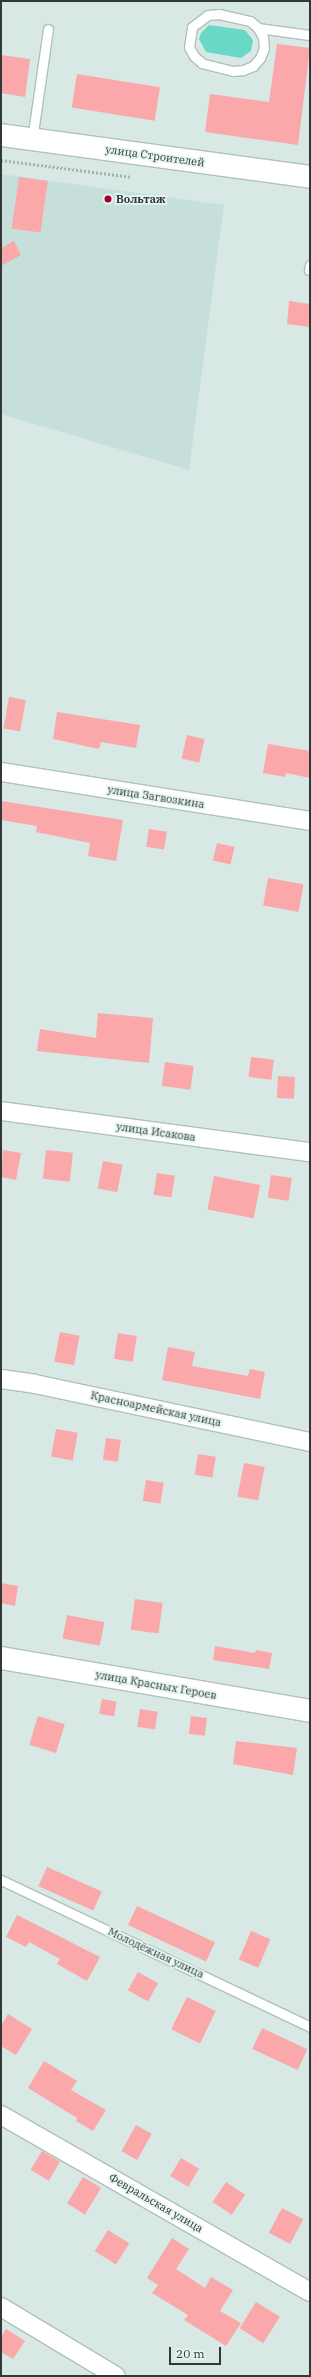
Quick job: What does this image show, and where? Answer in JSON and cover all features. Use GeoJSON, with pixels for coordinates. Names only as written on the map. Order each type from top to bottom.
{"type":"FeatureCollection","features":[{"type":"Feature","properties":{"kind":"main road","name":"улица Строителей"},"geometry":{"type":"LineString","coordinates":[[1,135],[310,177]]}},
{"type":"Feature","properties":{"kind":"main road","name":"улица Красных Героев"},"geometry":{"type":"LineString","coordinates":[[1,1658],[310,1711]]}},
{"type":"Feature","properties":{"kind":"street","name":"улица Загвозкина"},"geometry":{"type":"LineString","coordinates":[[1,772],[310,821]]}},
{"type":"Feature","properties":{"kind":"street","name":"улица Исакова"},"geometry":{"type":"LineString","coordinates":[[1,1111],[310,1152]]}},
{"type":"Feature","properties":{"kind":"street","name":"Красноармейская улица"},"geometry":{"type":"LineString","coordinates":[[1,1379],[36,1384],[310,1442]]}},
{"type":"Feature","properties":{"kind":"street","name":"Февральская улица"},"geometry":{"type":"LineString","coordinates":[[1,2115],[310,2292]]}},
{"type":"Feature","properties":{"kind":"street"},"geometry":{"type":"LineString","coordinates":[[1,2307],[116,2376]]}},
{"type":"Feature","properties":{"kind":"lane"},"geometry":{"type":"LineString","coordinates":[[258,28],[263,37],[264,48],[260,58],[253,66],[244,70],[233,71],[202,63],[190,47],[192,27],[208,15],[240,18],[250,21],[258,28],[310,35]]}},
{"type":"Feature","properties":{"kind":"lane"},"geometry":{"type":"LineString","coordinates":[[32,140],[48,29]]}},
{"type":"Feature","properties":{"kind":"lane"},"geometry":{"type":"LineString","coordinates":[[310,265],[310,270]]}},
{"type":"Feature","properties":{"kind":"lane","name":"Молодёжная улица"},"geometry":{"type":"LineString","coordinates":[[1,1880],[310,2027]]}},
{"type":"Feature","properties":{"kind":"path"},"geometry":{"type":"LineString","coordinates":[[1,160],[132,177]]}},
{"type":"Feature","properties":{"kind":"shaded area"},"geometry":{"type":"Polygon","coordinates":[[[1,174],[224,205],[189,470],[1,414],[1,174]]]}},
{"type":"Feature","properties":{"kind":"green space"},"geometry":{"type":"Polygon","coordinates":[[[209,25],[245,30],[253,40],[251,51],[241,58],[206,52],[199,39],[201,33],[209,25]]]}},
{"type":"Feature","properties":{"kind":"building"},"geometry":{"type":"Polygon","coordinates":[[[277,44],[310,48],[298,145],[205,132],[210,94],[269,102],[277,44]]]}},
{"type":"Feature","properties":{"kind":"building"},"geometry":{"type":"Polygon","coordinates":[[[1,55],[30,59],[25,97],[1,93],[1,55]]]}},
{"type":"Feature","properties":{"kind":"building"},"geometry":{"type":"Polygon","coordinates":[[[77,74],[160,87],[155,121],[72,108],[77,74]]]}},
{"type":"Feature","properties":{"kind":"building"},"geometry":{"type":"Polygon","coordinates":[[[19,177],[48,181],[40,233],[12,228],[19,177]]]}},
{"type":"Feature","properties":{"kind":"building"},"geometry":{"type":"Polygon","coordinates":[[[14,241],[21,255],[1,266],[1,248],[14,241]]]}},
{"type":"Feature","properties":{"kind":"building"},"geometry":{"type":"Polygon","coordinates":[[[289,301],[310,304],[310,327],[287,324],[289,301]]]}},
{"type":"Feature","properties":{"kind":"building"},"geometry":{"type":"Polygon","coordinates":[[[9,697],[26,700],[20,731],[3,729],[9,697]]]}},
{"type":"Feature","properties":{"kind":"building"},"geometry":{"type":"Polygon","coordinates":[[[57,712],[140,725],[136,748],[101,742],[99,749],[53,739],[57,712]]]}},
{"type":"Feature","properties":{"kind":"building"},"geometry":{"type":"Polygon","coordinates":[[[187,735],[205,739],[199,762],[182,758],[187,735]]]}},
{"type":"Feature","properties":{"kind":"building"},"geometry":{"type":"Polygon","coordinates":[[[268,744],[310,751],[310,778],[286,773],[285,777],[263,773],[268,744]]]}},
{"type":"Feature","properties":{"kind":"building"},"geometry":{"type":"Polygon","coordinates":[[[1,801],[123,820],[116,861],[88,856],[90,843],[36,832],[37,826],[1,820],[1,801]]]}},
{"type":"Feature","properties":{"kind":"building"},"geometry":{"type":"Polygon","coordinates":[[[149,829],[167,832],[164,850],[146,847],[149,829]]]}},
{"type":"Feature","properties":{"kind":"building"},"geometry":{"type":"Polygon","coordinates":[[[217,843],[235,847],[230,865],[213,861],[217,843]]]}},
{"type":"Feature","properties":{"kind":"building"},"geometry":{"type":"Polygon","coordinates":[[[268,878],[303,884],[299,912],[263,906],[268,878]]]}},
{"type":"Feature","properties":{"kind":"building"},"geometry":{"type":"Polygon","coordinates":[[[98,1013],[153,1018],[149,1063],[37,1051],[40,1029],[96,1038],[98,1013]]]}},
{"type":"Feature","properties":{"kind":"building"},"geometry":{"type":"Polygon","coordinates":[[[251,1057],[274,1060],[271,1080],[249,1077],[251,1057]]]}},
{"type":"Feature","properties":{"kind":"building"},"geometry":{"type":"Polygon","coordinates":[[[165,1062],[194,1066],[190,1090],[162,1086],[165,1062]]]}},
{"type":"Feature","properties":{"kind":"building"},"geometry":{"type":"Polygon","coordinates":[[[278,1076],[295,1077],[294,1099],[277,1098],[278,1076]]]}},
{"type":"Feature","properties":{"kind":"building"},"geometry":{"type":"Polygon","coordinates":[[[3,1150],[21,1153],[16,1180],[1,1177],[3,1150]]]}},
{"type":"Feature","properties":{"kind":"building"},"geometry":{"type":"Polygon","coordinates":[[[46,1150],[73,1153],[70,1182],[43,1179],[46,1150]]]}},
{"type":"Feature","properties":{"kind":"building"},"geometry":{"type":"Polygon","coordinates":[[[103,1161],[123,1165],[117,1192],[98,1188],[103,1161]]]}},
{"type":"Feature","properties":{"kind":"building"},"geometry":{"type":"Polygon","coordinates":[[[157,1173],[175,1176],[171,1198],[154,1195],[157,1173]]]}},
{"type":"Feature","properties":{"kind":"building"},"geometry":{"type":"Polygon","coordinates":[[[271,1175],[292,1178],[289,1201],[268,1198],[271,1175]]]}},
{"type":"Feature","properties":{"kind":"building"},"geometry":{"type":"Polygon","coordinates":[[[214,1176],[260,1185],[254,1218],[208,1209],[214,1176]]]}},
{"type":"Feature","properties":{"kind":"building"},"geometry":{"type":"Polygon","coordinates":[[[60,1332],[80,1336],[74,1365],[54,1361],[60,1332]]]}},
{"type":"Feature","properties":{"kind":"building"},"geometry":{"type":"Polygon","coordinates":[[[118,1333],[137,1336],[133,1362],[114,1359],[118,1333]]]}},
{"type":"Feature","properties":{"kind":"building"},"geometry":{"type":"Polygon","coordinates":[[[168,1347],[195,1352],[192,1366],[248,1376],[250,1369],[265,1372],[260,1399],[162,1380],[168,1347]]]}},
{"type":"Feature","properties":{"kind":"building"},"geometry":{"type":"Polygon","coordinates":[[[56,1429],[78,1433],[73,1460],[51,1457],[56,1429]]]}},
{"type":"Feature","properties":{"kind":"building"},"geometry":{"type":"Polygon","coordinates":[[[106,1438],[121,1440],[118,1462],[103,1460],[106,1438]]]}},
{"type":"Feature","properties":{"kind":"building"},"geometry":{"type":"Polygon","coordinates":[[[198,1454],[216,1457],[212,1478],[195,1475],[198,1454]]]}},
{"type":"Feature","properties":{"kind":"building"},"geometry":{"type":"Polygon","coordinates":[[[244,1463],[265,1467],[258,1500],[238,1496],[244,1463]]]}},
{"type":"Feature","properties":{"kind":"building"},"geometry":{"type":"Polygon","coordinates":[[[146,1480],[164,1483],[160,1504],[143,1501],[146,1480]]]}},
{"type":"Feature","properties":{"kind":"building"},"geometry":{"type":"Polygon","coordinates":[[[1,1583],[18,1586],[15,1606],[1,1603],[1,1583]]]}},
{"type":"Feature","properties":{"kind":"building"},"geometry":{"type":"Polygon","coordinates":[[[135,1599],[163,1603],[158,1634],[131,1630],[135,1599]]]}},
{"type":"Feature","properties":{"kind":"building"},"geometry":{"type":"Polygon","coordinates":[[[67,1615],[104,1622],[100,1646],[62,1639],[67,1615]]]}},
{"type":"Feature","properties":{"kind":"building"},"geometry":{"type":"Polygon","coordinates":[[[215,1646],[255,1653],[256,1650],[272,1653],[269,1669],[213,1660],[215,1646]]]}},
{"type":"Feature","properties":{"kind":"building"},"geometry":{"type":"Polygon","coordinates":[[[102,1699],[117,1702],[114,1717],[99,1714],[102,1699]]]}},
{"type":"Feature","properties":{"kind":"building"},"geometry":{"type":"Polygon","coordinates":[[[140,1709],[158,1712],[155,1730],[137,1727],[140,1709]]]}},
{"type":"Feature","properties":{"kind":"building"},"geometry":{"type":"Polygon","coordinates":[[[38,1716],[65,1724],[56,1753],[29,1745],[38,1716]]]}},
{"type":"Feature","properties":{"kind":"building"},"geometry":{"type":"Polygon","coordinates":[[[191,1716],[207,1718],[205,1736],[189,1734],[191,1716]]]}},
{"type":"Feature","properties":{"kind":"building"},"geometry":{"type":"Polygon","coordinates":[[[236,1741],[297,1748],[293,1775],[233,1764],[236,1741]]]}},
{"type":"Feature","properties":{"kind":"building"},"geometry":{"type":"Polygon","coordinates":[[[47,1867],[102,1891],[93,1911],[38,1886],[47,1867]]]}},
{"type":"Feature","properties":{"kind":"building"},"geometry":{"type":"Polygon","coordinates":[[[137,1906],[215,1942],[206,1961],[128,1925],[137,1906]]]}},
{"type":"Feature","properties":{"kind":"building"},"geometry":{"type":"Polygon","coordinates":[[[17,1915],[100,1957],[87,1981],[57,1964],[60,1959],[29,1942],[26,1947],[6,1937],[17,1915]]]}},
{"type":"Feature","properties":{"kind":"building"},"geometry":{"type":"Polygon","coordinates":[[[251,1931],[270,1939],[258,1968],[239,1960],[251,1931]]]}},
{"type":"Feature","properties":{"kind":"building"},"geometry":{"type":"Polygon","coordinates":[[[138,1972],[158,1983],[148,2002],[128,1990],[138,1972]]]}},
{"type":"Feature","properties":{"kind":"building"},"geometry":{"type":"Polygon","coordinates":[[[187,1997],[216,2011],[200,2043],[171,2029],[187,1997]]]}},
{"type":"Feature","properties":{"kind":"building"},"geometry":{"type":"Polygon","coordinates":[[[8,2014],[32,2029],[16,2055],[1,2046],[1,2026],[8,2014]]]}},
{"type":"Feature","properties":{"kind":"building"},"geometry":{"type":"Polygon","coordinates":[[[262,2028],[307,2049],[298,2070],[252,2049],[262,2028]]]}},
{"type":"Feature","properties":{"kind":"building"},"geometry":{"type":"Polygon","coordinates":[[[44,2061],[77,2081],[71,2090],[106,2110],[93,2131],[76,2121],[77,2118],[28,2088],[44,2061]]]}},
{"type":"Feature","properties":{"kind":"building"},"geometry":{"type":"Polygon","coordinates":[[[136,2125],[152,2134],[137,2160],[121,2151],[136,2125]]]}},
{"type":"Feature","properties":{"kind":"building"},"geometry":{"type":"Polygon","coordinates":[[[42,2151],[60,2162],[49,2181],[31,2170],[42,2151]]]}},
{"type":"Feature","properties":{"kind":"building"},"geometry":{"type":"Polygon","coordinates":[[[181,2158],[199,2169],[188,2187],[170,2176],[181,2158]]]}},
{"type":"Feature","properties":{"kind":"building"},"geometry":{"type":"Polygon","coordinates":[[[83,2177],[101,2188],[85,2214],[67,2204],[83,2177]]]}},
{"type":"Feature","properties":{"kind":"building"},"geometry":{"type":"Polygon","coordinates":[[[226,2182],[245,2195],[232,2215],[213,2202],[226,2182]]]}},
{"type":"Feature","properties":{"kind":"building"},"geometry":{"type":"Polygon","coordinates":[[[282,2208],[303,2219],[290,2244],[269,2233],[282,2208]]]}},
{"type":"Feature","properties":{"kind":"building"},"geometry":{"type":"Polygon","coordinates":[[[108,2230],[129,2243],[116,2264],[95,2251],[108,2230]]]}},
{"type":"Feature","properties":{"kind":"building"},"geometry":{"type":"Polygon","coordinates":[[[172,2238],[189,2249],[176,2269],[205,2288],[211,2277],[233,2290],[220,2311],[241,2323],[226,2346],[184,2320],[188,2315],[152,2293],[158,2285],[147,2278],[172,2238]]]}},
{"type":"Feature","properties":{"kind":"building"},"geometry":{"type":"Polygon","coordinates":[[[256,2302],[280,2317],[263,2343],[240,2328],[256,2302]]]}},
{"type":"Feature","properties":{"kind":"building"},"geometry":{"type":"Polygon","coordinates":[[[6,2329],[25,2341],[13,2359],[1,2352],[1,2337],[6,2329]]]}},
{"type":"Feature","properties":{"kind":"place","name":"Вольтаж"},"geometry":{"type":"Point","coordinates":[108,199]}}]}
